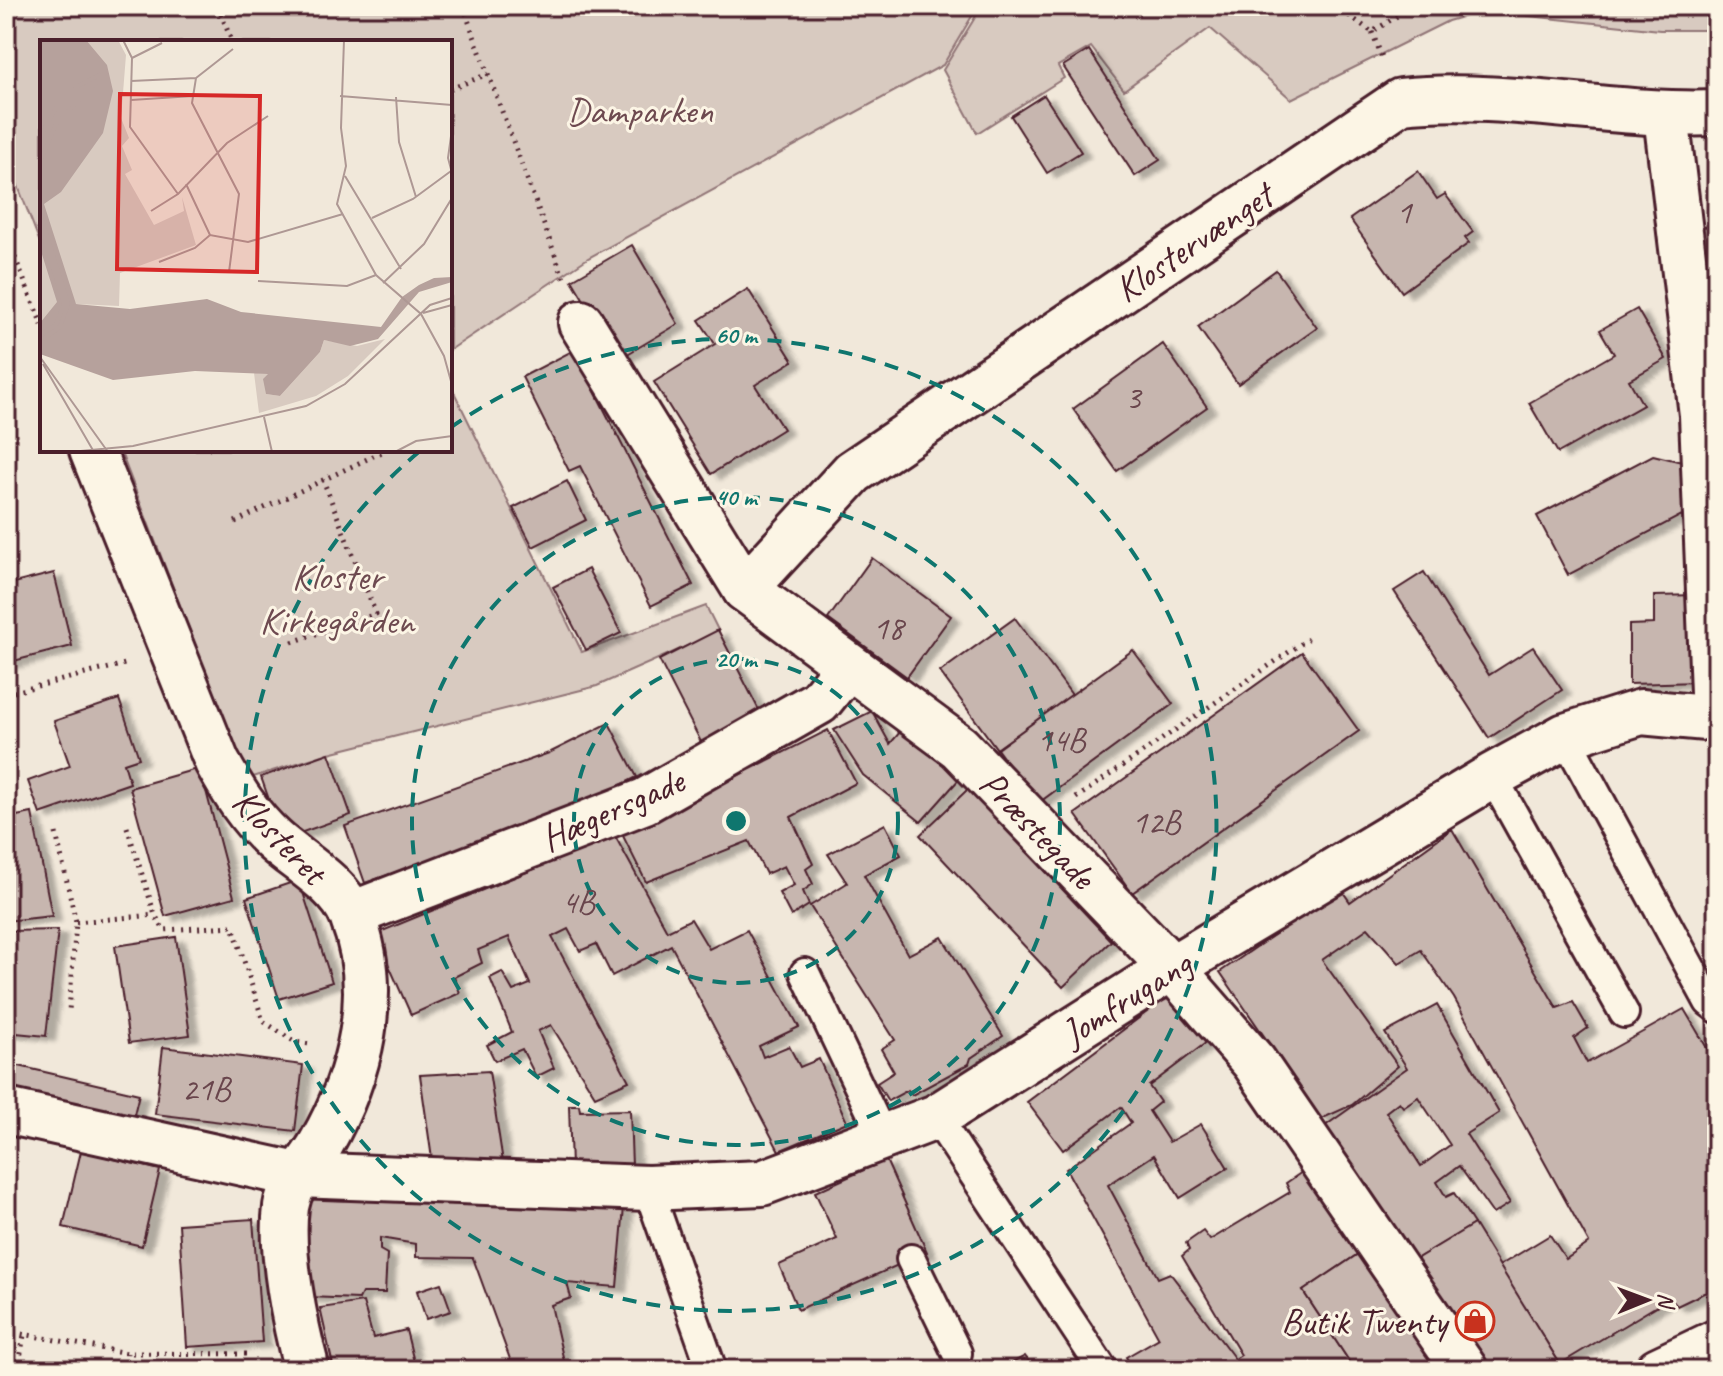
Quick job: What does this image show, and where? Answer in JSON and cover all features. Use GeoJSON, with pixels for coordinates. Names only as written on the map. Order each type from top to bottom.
{"type":"FeatureCollection","features":[{"type":"Feature","properties":{"kind":"street","name":"Klostervænget"},"geometry":{"type":"LineString","coordinates":[[745,589],[853,472],[1401,101],[1448,96],[1666,115],[1717,113]]}},
{"type":"Feature","properties":{"kind":"street"},"geometry":{"type":"LineString","coordinates":[[1666,115],[1702,415],[1715,718]]}},
{"type":"Feature","properties":{"kind":"street","name":"Præstegade"},"geometry":{"type":"LineString","coordinates":[[581,323],[745,589],[959,747],[1173,969],[1254,1062],[1465,1370]]}},
{"type":"Feature","properties":{"kind":"street","name":"Klosteret"},"geometry":{"type":"LineString","coordinates":[[93,452],[217,762],[243,809],[337,894],[352,914],[365,966],[366,1001],[360,1053],[320,1147],[297,1175],[286,1207],[290,1286],[305,1362]]}},
{"type":"Feature","properties":{"kind":"street","name":"Hægersgade"},"geometry":{"type":"LineString","coordinates":[[352,914],[645,801],[819,702],[848,666]]}},
{"type":"Feature","properties":{"kind":"street","name":"Jomfrugang"},"geometry":{"type":"LineString","coordinates":[[297,1175],[648,1188],[762,1183],[869,1151],[936,1117],[1173,969],[1492,776],[1565,736],[1641,712],[1715,718]]}},
{"type":"Feature","properties":{"kind":"street"},"geometry":{"type":"LineString","coordinates":[[6,1111],[297,1175]]}},
{"type":"Feature","properties":{"kind":"street"},"geometry":{"type":"LineString","coordinates":[[1664,1368],[1717,1342]]}},
{"type":"Feature","properties":{"kind":"lane"},"geometry":{"type":"LineString","coordinates":[[1565,736],[1709,1002],[1717,1008]]}},
{"type":"Feature","properties":{"kind":"lane"},"geometry":{"type":"LineString","coordinates":[[1492,776],[1624,1013]]}},
{"type":"Feature","properties":{"kind":"lane"},"geometry":{"type":"LineString","coordinates":[[805,973],[869,1151]]}},
{"type":"Feature","properties":{"kind":"lane"},"geometry":{"type":"LineString","coordinates":[[936,1117],[1103,1370]]}},
{"type":"Feature","properties":{"kind":"lane"},"geometry":{"type":"LineString","coordinates":[[648,1188],[712,1370]]}},
{"type":"Feature","properties":{"kind":"lane"},"geometry":{"type":"LineString","coordinates":[[911,1259],[957,1353]]}},
{"type":"Feature","properties":{"kind":"path"},"geometry":{"type":"LineString","coordinates":[[218,6],[231,40]]}},
{"type":"Feature","properties":{"kind":"path"},"geometry":{"type":"LineString","coordinates":[[463,6],[581,323]]}},
{"type":"Feature","properties":{"kind":"path"},"geometry":{"type":"LineString","coordinates":[[1336,6],[1372,32],[1413,6]]}},
{"type":"Feature","properties":{"kind":"path"},"geometry":{"type":"LineString","coordinates":[[452,88],[488,74]]}},
{"type":"Feature","properties":{"kind":"path"},"geometry":{"type":"LineString","coordinates":[[6,235],[40,320]]}},
{"type":"Feature","properties":{"kind":"path"},"geometry":{"type":"LineString","coordinates":[[235,522],[382,452]]}},
{"type":"Feature","properties":{"kind":"path"},"geometry":{"type":"LineString","coordinates":[[292,642],[376,614],[323,480]]}},
{"type":"Feature","properties":{"kind":"path"},"geometry":{"type":"LineString","coordinates":[[1035,825],[1308,639]]}},
{"type":"Feature","properties":{"kind":"path"},"geometry":{"type":"LineString","coordinates":[[6,694],[172,652]]}},
{"type":"Feature","properties":{"kind":"path"},"geometry":{"type":"LineString","coordinates":[[127,827],[155,915],[164,930],[233,926],[263,1021],[295,1042],[360,1053]]}},
{"type":"Feature","properties":{"kind":"path"},"geometry":{"type":"LineString","coordinates":[[56,833],[76,922],[69,1011]]}},
{"type":"Feature","properties":{"kind":"path"},"geometry":{"type":"LineString","coordinates":[[76,922],[155,915]]}},
{"type":"Feature","properties":{"kind":"path"},"geometry":{"type":"LineString","coordinates":[[6,1331],[127,1353],[305,1362]]}},
{"type":"Feature","properties":{"kind":"path"},"geometry":{"type":"LineString","coordinates":[[18,1370],[24,1335]]}},
{"type":"Feature","properties":{"kind":"path"},"geometry":{"type":"LineString","coordinates":[[126,1370],[127,1353]]}},
{"type":"Feature","properties":{"kind":"green space","name":"Damparken"},"geometry":{"type":"Polygon","coordinates":[[[6,6],[978,6],[943,65],[588,258],[452,349],[452,40],[40,40],[40,243],[6,155],[6,6]]]}},
{"type":"Feature","properties":{"kind":"green space"},"geometry":{"type":"Polygon","coordinates":[[[982,6],[1717,6],[1717,30],[1660,30],[1483,11],[1448,21],[1291,99],[1210,28],[1124,90],[1091,47],[1058,66],[1064,78],[977,133],[943,70],[982,6]]]}},
{"type":"Feature","properties":{"kind":"green space","name":"Kloster Kirkegården"},"geometry":{"type":"Polygon","coordinates":[[[452,388],[582,652],[706,606],[719,632],[597,686],[329,753],[247,779],[121,452],[452,452],[452,388]]]}},
{"type":"Feature","properties":{"kind":"building"},"geometry":{"type":"Polygon","coordinates":[[[1089,50],[1160,160],[1135,176],[1063,66],[1089,50]]]}},
{"type":"Feature","properties":{"kind":"building"},"geometry":{"type":"Polygon","coordinates":[[[1044,95],[1081,152],[1047,173],[1011,116],[1044,95]]]}},
{"type":"Feature","properties":{"kind":"building"},"geometry":{"type":"Polygon","coordinates":[[[1418,171],[1437,199],[1445,194],[1473,232],[1465,238],[1469,243],[1402,292],[1350,219],[1418,171]]]}},
{"type":"Feature","properties":{"kind":"building"},"geometry":{"type":"Polygon","coordinates":[[[1717,226],[1717,312],[1703,313],[1700,227],[1717,226]]]}},
{"type":"Feature","properties":{"kind":"building"},"geometry":{"type":"Polygon","coordinates":[[[632,245],[678,324],[619,359],[572,280],[632,245]]]}},
{"type":"Feature","properties":{"kind":"building"},"geometry":{"type":"Polygon","coordinates":[[[1276,270],[1317,328],[1238,384],[1198,327],[1276,270]]]}},
{"type":"Feature","properties":{"kind":"building"},"geometry":{"type":"Polygon","coordinates":[[[748,289],[793,361],[755,385],[783,429],[711,474],[654,382],[715,344],[699,320],[748,289]]]}},
{"type":"Feature","properties":{"kind":"building"},"geometry":{"type":"Polygon","coordinates":[[[1637,309],[1666,359],[1629,380],[1643,405],[1558,453],[1529,403],[1614,354],[1600,330],[1637,309]]]}},
{"type":"Feature","properties":{"kind":"building"},"geometry":{"type":"Polygon","coordinates":[[[1163,344],[1207,407],[1117,471],[1073,409],[1163,344]]]}},
{"type":"Feature","properties":{"kind":"building"},"geometry":{"type":"Polygon","coordinates":[[[574,350],[693,585],[651,606],[580,466],[569,471],[522,377],[574,350]]]}},
{"type":"Feature","properties":{"kind":"building"},"geometry":{"type":"Polygon","coordinates":[[[1653,455],[1682,462],[1684,514],[1568,575],[1537,516],[1653,455]]]}},
{"type":"Feature","properties":{"kind":"building"},"geometry":{"type":"Polygon","coordinates":[[[567,481],[586,520],[533,547],[513,508],[567,481]]]}},
{"type":"Feature","properties":{"kind":"building"},"geometry":{"type":"Polygon","coordinates":[[[872,558],[951,616],[907,677],[828,619],[872,558]]]}},
{"type":"Feature","properties":{"kind":"building"},"geometry":{"type":"Polygon","coordinates":[[[588,569],[621,633],[586,650],[553,587],[588,569]]]}},
{"type":"Feature","properties":{"kind":"building"},"geometry":{"type":"Polygon","coordinates":[[[1424,572],[1489,675],[1533,647],[1562,690],[1489,738],[1394,591],[1424,572]]]}},
{"type":"Feature","properties":{"kind":"building"},"geometry":{"type":"Polygon","coordinates":[[[54,573],[72,646],[6,663],[6,585],[54,573]]]}},
{"type":"Feature","properties":{"kind":"building"},"geometry":{"type":"Polygon","coordinates":[[[1698,595],[1699,682],[1629,684],[1629,625],[1654,624],[1654,596],[1698,595]]]}},
{"type":"Feature","properties":{"kind":"building"},"geometry":{"type":"Polygon","coordinates":[[[1015,618],[1072,695],[997,749],[940,672],[1015,618]]]}},
{"type":"Feature","properties":{"kind":"building"},"geometry":{"type":"Polygon","coordinates":[[[718,630],[762,716],[703,746],[659,660],[718,630]]]}},
{"type":"Feature","properties":{"kind":"building"},"geometry":{"type":"Polygon","coordinates":[[[1133,650],[1173,704],[1037,804],[997,749],[1133,650]]]}},
{"type":"Feature","properties":{"kind":"building"},"geometry":{"type":"Polygon","coordinates":[[[1302,652],[1359,731],[1132,893],[1075,814],[1302,652]]]}},
{"type":"Feature","properties":{"kind":"building"},"geometry":{"type":"Polygon","coordinates":[[[119,699],[139,758],[124,763],[130,783],[40,814],[28,781],[70,766],[54,721],[119,699]]]}},
{"type":"Feature","properties":{"kind":"building"},"geometry":{"type":"Polygon","coordinates":[[[872,711],[890,744],[905,726],[961,777],[921,822],[863,775],[834,730],[872,711]]]}},
{"type":"Feature","properties":{"kind":"building"},"geometry":{"type":"Polygon","coordinates":[[[609,723],[637,777],[572,810],[365,883],[345,826],[549,753],[609,723]]]}},
{"type":"Feature","properties":{"kind":"building"},"geometry":{"type":"Polygon","coordinates":[[[828,730],[856,783],[791,817],[813,864],[806,869],[813,884],[803,891],[809,905],[791,916],[779,893],[794,885],[784,866],[766,874],[749,841],[646,882],[622,834],[828,730]]]}},
{"type":"Feature","properties":{"kind":"building"},"geometry":{"type":"Polygon","coordinates":[[[329,753],[351,815],[283,839],[261,777],[329,753]]]}},
{"type":"Feature","properties":{"kind":"building"},"geometry":{"type":"Polygon","coordinates":[[[200,768],[234,897],[165,916],[130,788],[200,768]]]}},
{"type":"Feature","properties":{"kind":"building"},"geometry":{"type":"Polygon","coordinates":[[[968,789],[1111,941],[1063,987],[920,835],[968,789]]]}},
{"type":"Feature","properties":{"kind":"building"},"geometry":{"type":"Polygon","coordinates":[[[32,813],[52,916],[6,921],[6,818],[32,813]]]}},
{"type":"Feature","properties":{"kind":"building"},"geometry":{"type":"Polygon","coordinates":[[[885,824],[901,855],[864,875],[908,955],[942,937],[1003,1036],[971,1058],[969,1064],[912,1095],[908,1090],[888,1101],[877,1083],[894,1072],[881,1049],[895,1040],[810,906],[847,883],[828,854],[885,824]]]}},
{"type":"Feature","properties":{"kind":"building"},"geometry":{"type":"Polygon","coordinates":[[[1452,829],[1557,1008],[1573,1002],[1588,1028],[1574,1038],[1587,1063],[1684,1009],[1717,1065],[1717,1300],[1710,1303],[1706,1292],[1677,1306],[1670,1298],[1560,1364],[1499,1266],[1550,1235],[1566,1259],[1589,1243],[1454,998],[1421,950],[1399,963],[1368,928],[1322,960],[1398,1066],[1352,1105],[1321,1119],[1220,972],[1341,889],[1350,902],[1452,829]]]}},
{"type":"Feature","properties":{"kind":"building"},"geometry":{"type":"Polygon","coordinates":[[[615,836],[667,931],[691,919],[709,949],[747,930],[799,1027],[759,1046],[763,1057],[789,1046],[800,1067],[819,1059],[847,1122],[779,1151],[671,945],[612,976],[596,944],[580,951],[568,929],[552,937],[629,1081],[595,1096],[551,1025],[538,1031],[554,1068],[536,1077],[522,1049],[495,1061],[487,1045],[512,1032],[490,978],[502,972],[513,991],[530,984],[509,937],[478,950],[482,963],[454,977],[460,993],[411,1015],[375,934],[615,836]]]}},
{"type":"Feature","properties":{"kind":"building"},"geometry":{"type":"Polygon","coordinates":[[[299,880],[332,982],[279,999],[246,898],[299,880]]]}},
{"type":"Feature","properties":{"kind":"building"},"geometry":{"type":"Polygon","coordinates":[[[58,930],[46,1036],[6,1032],[6,931],[58,930]]]}},
{"type":"Feature","properties":{"kind":"building"},"geometry":{"type":"Polygon","coordinates":[[[176,937],[190,1035],[129,1043],[115,946],[176,937]]]}},
{"type":"Feature","properties":{"kind":"building"},"geometry":{"type":"Polygon","coordinates":[[[1171,994],[1207,1042],[1149,1086],[1160,1102],[1149,1111],[1169,1142],[1201,1124],[1228,1168],[1180,1198],[1154,1155],[1108,1185],[1158,1278],[1170,1273],[1235,1359],[1241,1355],[1182,1256],[1189,1250],[1186,1243],[1203,1231],[1210,1240],[1290,1192],[1286,1183],[1302,1172],[1367,1248],[1303,1291],[1355,1370],[1134,1370],[1126,1357],[1159,1338],[1066,1169],[1131,1123],[1121,1107],[1063,1150],[1027,1102],[1171,994]]]}},
{"type":"Feature","properties":{"kind":"building"},"geometry":{"type":"Polygon","coordinates":[[[1437,1005],[1499,1113],[1466,1134],[1510,1203],[1493,1214],[1459,1166],[1437,1182],[1446,1197],[1454,1193],[1474,1224],[1416,1259],[1325,1126],[1407,1068],[1385,1033],[1437,1005]],[[1418,1097],[1403,1107],[1399,1102],[1386,1112],[1421,1166],[1450,1145],[1418,1097]]]}},
{"type":"Feature","properties":{"kind":"building"},"geometry":{"type":"Polygon","coordinates":[[[163,1047],[303,1065],[295,1131],[155,1114],[163,1047]]]}},
{"type":"Feature","properties":{"kind":"building"},"geometry":{"type":"Polygon","coordinates":[[[6,1063],[139,1094],[131,1127],[6,1097],[6,1063]]]}},
{"type":"Feature","properties":{"kind":"building"},"geometry":{"type":"Polygon","coordinates":[[[489,1071],[503,1162],[432,1159],[420,1075],[489,1071]]]}},
{"type":"Feature","properties":{"kind":"building"},"geometry":{"type":"Polygon","coordinates":[[[569,1105],[579,1105],[580,1111],[630,1110],[632,1166],[571,1168],[569,1105]]]}},
{"type":"Feature","properties":{"kind":"building"},"geometry":{"type":"Polygon","coordinates":[[[81,1151],[160,1170],[142,1246],[63,1227],[81,1151]]]}},
{"type":"Feature","properties":{"kind":"building"},"geometry":{"type":"Polygon","coordinates":[[[886,1160],[927,1252],[798,1310],[779,1265],[837,1239],[815,1192],[886,1160]]]}},
{"type":"Feature","properties":{"kind":"building"},"geometry":{"type":"Polygon","coordinates":[[[308,1190],[624,1207],[617,1287],[567,1283],[571,1298],[551,1305],[566,1370],[514,1370],[473,1258],[416,1257],[416,1244],[380,1238],[380,1250],[387,1254],[385,1293],[362,1293],[359,1299],[308,1297],[308,1190]]]}},
{"type":"Feature","properties":{"kind":"building"},"geometry":{"type":"Polygon","coordinates":[[[253,1219],[262,1342],[187,1347],[179,1224],[253,1219]]]}},
{"type":"Feature","properties":{"kind":"building"},"geometry":{"type":"Polygon","coordinates":[[[1474,1224],[1560,1364],[1550,1370],[1485,1370],[1416,1259],[1474,1224]]]}},
{"type":"Feature","properties":{"kind":"building"},"geometry":{"type":"Polygon","coordinates":[[[1367,1248],[1447,1370],[1355,1370],[1303,1291],[1367,1248]]]}},
{"type":"Feature","properties":{"kind":"building"},"geometry":{"type":"Polygon","coordinates":[[[441,1283],[451,1311],[426,1319],[417,1291],[441,1283]]]}},
{"type":"Feature","properties":{"kind":"building"},"geometry":{"type":"Polygon","coordinates":[[[363,1302],[373,1338],[406,1330],[416,1370],[334,1370],[320,1308],[363,1302]]]}},
{"type":"Feature","properties":{"kind":"building"},"geometry":{"type":"Polygon","coordinates":[[[1025,1356],[1035,1370],[999,1370],[1025,1356]]]}},
{"type":"Feature","properties":{"kind":"building"},"geometry":{"type":"Polygon","coordinates":[[[28,1360],[82,1370],[26,1370],[28,1360]]]}},
{"type":"Feature","properties":{"kind":"building"},"geometry":{"type":"Polygon","coordinates":[[[460,1364],[463,1370],[440,1370],[460,1364]]]}},
{"type":"Feature","properties":{"kind":"place","name":"Butik Twenty"},"geometry":{"type":"Point","coordinates":[1475,1321]}}]}
